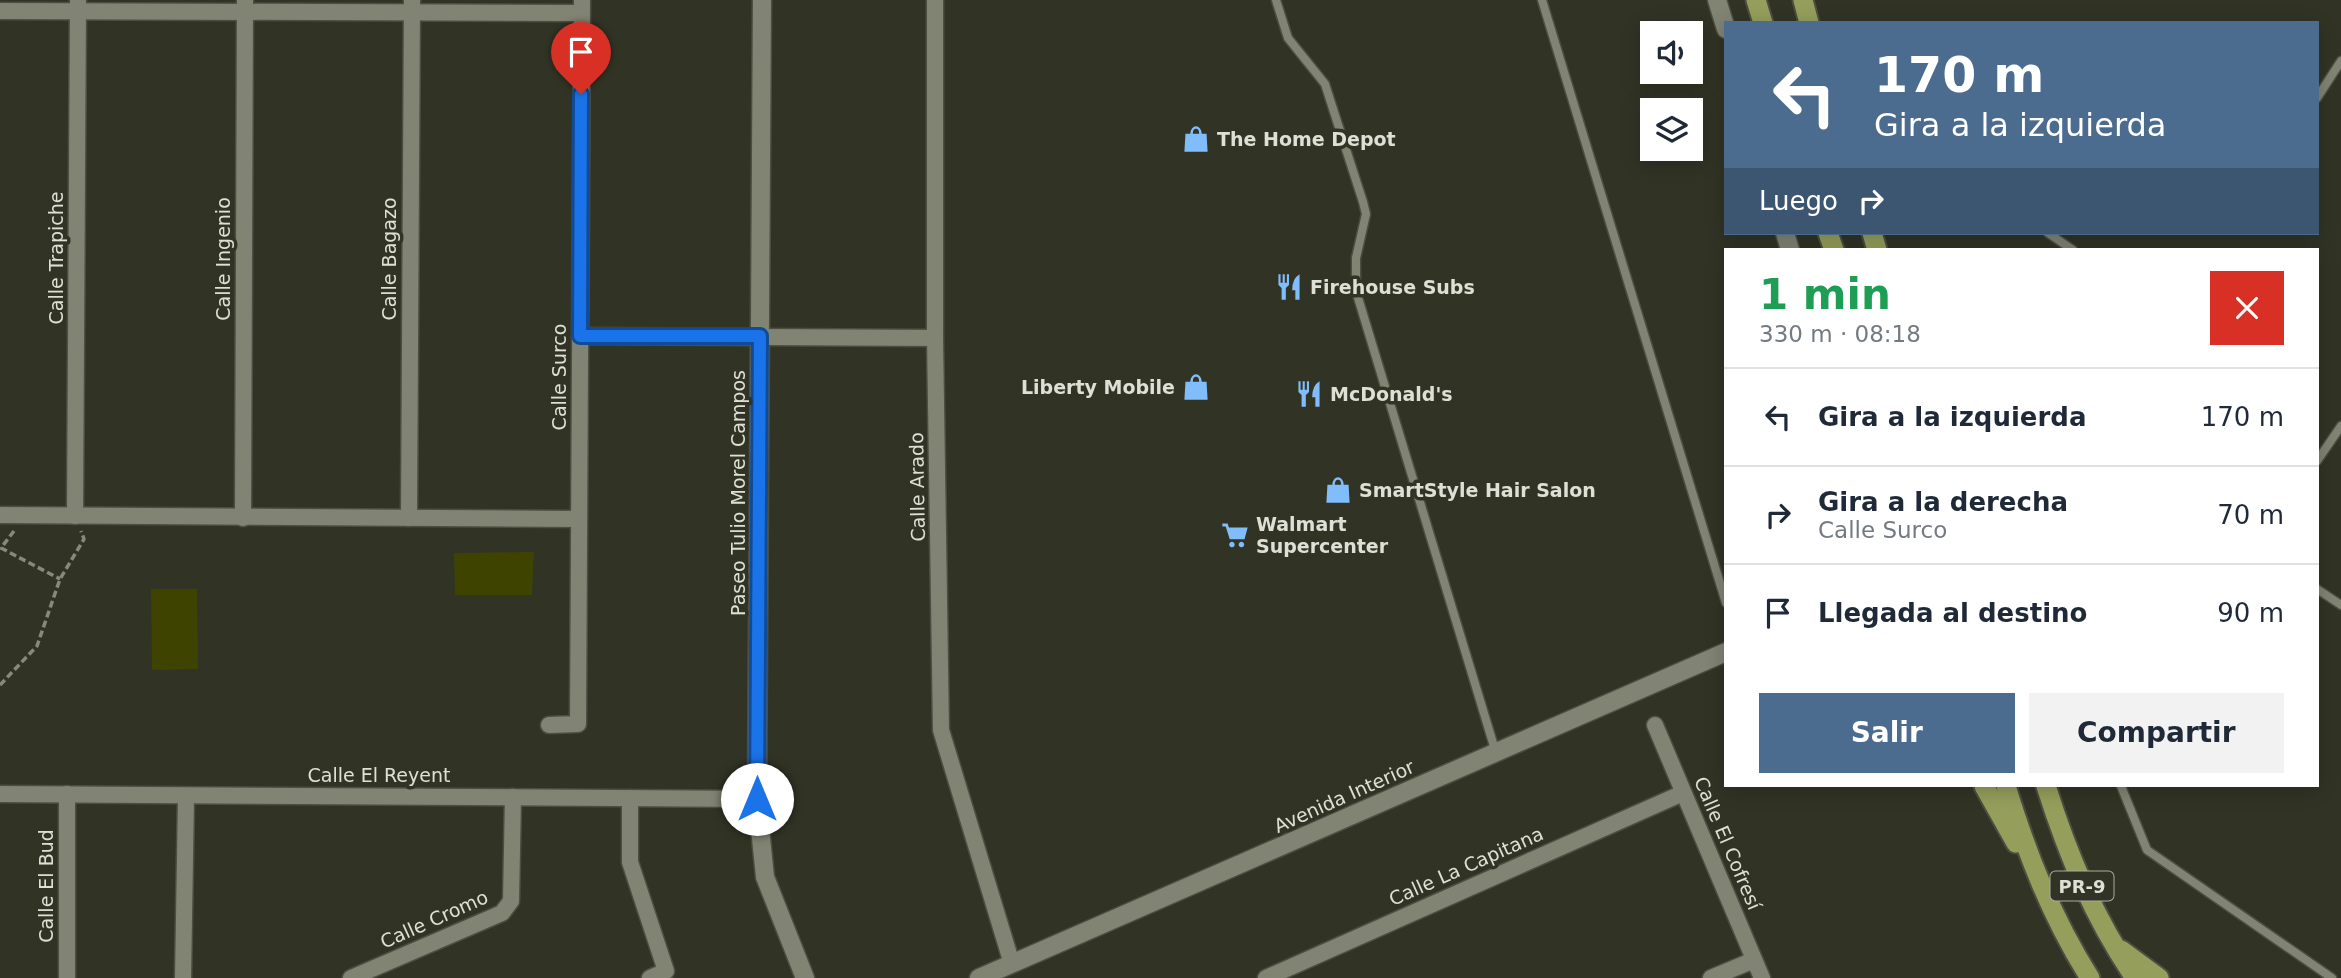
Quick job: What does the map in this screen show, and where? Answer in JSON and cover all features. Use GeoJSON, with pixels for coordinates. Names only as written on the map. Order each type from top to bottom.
{"type":"FeatureCollection","features":[{"type":"Feature","properties":{"kind":"highway"},"geometry":{"type":"LineString","coordinates":[[1756,0],[1762,21]]}},
{"type":"Feature","properties":{"kind":"highway"},"geometry":{"type":"LineString","coordinates":[[1803,0],[1808,21]]}},
{"type":"Feature","properties":{"kind":"highway"},"geometry":{"type":"LineString","coordinates":[[1985,787],[2039,884]]}},
{"type":"Feature","properties":{"kind":"highway","name":"PR-9"},"geometry":{"type":"LineString","coordinates":[[2006,787],[2039,884],[2090,978]]}},
{"type":"Feature","properties":{"kind":"highway","name":"PR-9"},"geometry":{"type":"LineString","coordinates":[[2046,787],[2065,845],[2083,888],[2112,944],[2135,978]]}},
{"type":"Feature","properties":{"kind":"highway"},"geometry":{"type":"LineString","coordinates":[[2112,944],[2159,978]]}},
{"type":"Feature","properties":{"kind":"street","name":"Paseo Tulio Morel Campos"},"geometry":{"type":"LineString","coordinates":[[762,0],[757,799],[765,877],[805,978]]}},
{"type":"Feature","properties":{"kind":"street","name":"Calle Arado"},"geometry":{"type":"LineString","coordinates":[[935,0],[935,338],[941,730],[1012,964]]}},
{"type":"Feature","properties":{"kind":"street"},"geometry":{"type":"LineString","coordinates":[[1717,0],[1724,23]]}},
{"type":"Feature","properties":{"kind":"street"},"geometry":{"type":"LineString","coordinates":[[0,10],[78,5],[581,7]]}},
{"type":"Feature","properties":{"kind":"street","name":"Calle Trapiche"},"geometry":{"type":"LineString","coordinates":[[75,516],[78,5]]}},
{"type":"Feature","properties":{"kind":"street","name":"Calle Ingenio"},"geometry":{"type":"LineString","coordinates":[[243,517],[245,6]]}},
{"type":"Feature","properties":{"kind":"street","name":"Calle Bagazo"},"geometry":{"type":"LineString","coordinates":[[410,519],[412,6]]}},
{"type":"Feature","properties":{"kind":"street","name":"Calle Surco"},"geometry":{"type":"LineString","coordinates":[[549,725],[578,724],[581,7]]}},
{"type":"Feature","properties":{"kind":"street"},"geometry":{"type":"LineString","coordinates":[[580,336],[935,338]]}},
{"type":"Feature","properties":{"kind":"street"},"geometry":{"type":"LineString","coordinates":[[0,515],[579,519]]}},
{"type":"Feature","properties":{"kind":"street","name":"Avenida Interior"},"geometry":{"type":"LineString","coordinates":[[979,978],[1724,653]]}},
{"type":"Feature","properties":{"kind":"street","name":"Calle El Cofresí"},"geometry":{"type":"LineString","coordinates":[[1655,725],[1762,978]]}},
{"type":"Feature","properties":{"kind":"street","name":"Calle La Capitana"},"geometry":{"type":"LineString","coordinates":[[1266,978],[1683,793]]}},
{"type":"Feature","properties":{"kind":"street","name":"Calle El Reyent"},"geometry":{"type":"LineString","coordinates":[[0,794],[757,799]]}},
{"type":"Feature","properties":{"kind":"street","name":"Calle El Bud"},"geometry":{"type":"LineString","coordinates":[[67,794],[67,978]]}},
{"type":"Feature","properties":{"kind":"street"},"geometry":{"type":"LineString","coordinates":[[183,978],[186,797]]}},
{"type":"Feature","properties":{"kind":"street","name":"Calle Cromo"},"geometry":{"type":"LineString","coordinates":[[351,978],[502,913],[511,901],[513,797]]}},
{"type":"Feature","properties":{"kind":"street"},"geometry":{"type":"LineString","coordinates":[[630,798],[630,862],[666,971],[650,978]]}},
{"type":"Feature","properties":{"kind":"street"},"geometry":{"type":"LineString","coordinates":[[1712,978],[1754,960]]}},
{"type":"Feature","properties":{"kind":"lane"},"geometry":{"type":"LineString","coordinates":[[1276,0],[1288,38],[1325,84],[1363,202],[1366,214],[1355,274],[1358,299],[1496,753]]}},
{"type":"Feature","properties":{"kind":"lane"},"geometry":{"type":"LineString","coordinates":[[1542,0],[1724,596]]}},
{"type":"Feature","properties":{"kind":"lane"},"geometry":{"type":"LineString","coordinates":[[2319,95],[2341,61]]}},
{"type":"Feature","properties":{"kind":"lane"},"geometry":{"type":"LineString","coordinates":[[2051,235],[2070,248]]}},
{"type":"Feature","properties":{"kind":"lane"},"geometry":{"type":"LineString","coordinates":[[2319,458],[2341,426]]}},
{"type":"Feature","properties":{"kind":"lane"},"geometry":{"type":"LineString","coordinates":[[2319,590],[2341,605]]}},
{"type":"Feature","properties":{"kind":"lane"},"geometry":{"type":"LineString","coordinates":[[2121,787],[2147,850],[2332,978]]}},
{"type":"Feature","properties":{"kind":"path"},"geometry":{"type":"LineString","coordinates":[[27,516],[0,548],[60,579]]}},
{"type":"Feature","properties":{"kind":"path"},"geometry":{"type":"LineString","coordinates":[[0,685],[37,646],[60,579],[84,539],[75,516]]}},
{"type":"Feature","properties":{"kind":"green space"},"geometry":{"type":"Polygon","coordinates":[[[534,552],[532,595],[455,595],[454,553],[534,552]]]}},
{"type":"Feature","properties":{"kind":"green space"},"geometry":{"type":"Polygon","coordinates":[[[151,589],[197,589],[198,669],[152,670],[151,589]]]}},
{"type":"Feature","properties":{"kind":"place","name":"The Home Depot"},"geometry":{"type":"Point","coordinates":[1196,139]}},
{"type":"Feature","properties":{"kind":"place","name":"Firehouse Subs"},"geometry":{"type":"Point","coordinates":[1289,287]}},
{"type":"Feature","properties":{"kind":"place","name":"Liberty Mobile"},"geometry":{"type":"Point","coordinates":[1196,387]}},
{"type":"Feature","properties":{"kind":"place","name":"McDonald's"},"geometry":{"type":"Point","coordinates":[1309,394]}},
{"type":"Feature","properties":{"kind":"place","name":"SmartStyle Hair Salon"},"geometry":{"type":"Point","coordinates":[1338,490]}},
{"type":"Feature","properties":{"kind":"place","name":"Walmart Supercenter"},"geometry":{"type":"Point","coordinates":[1235,535]}},
{"type":"Feature","properties":{"kind":"route"},"geometry":{"type":"LineString","coordinates":[[581,94],[580,336],[760,336],[757,799]]}}]}
